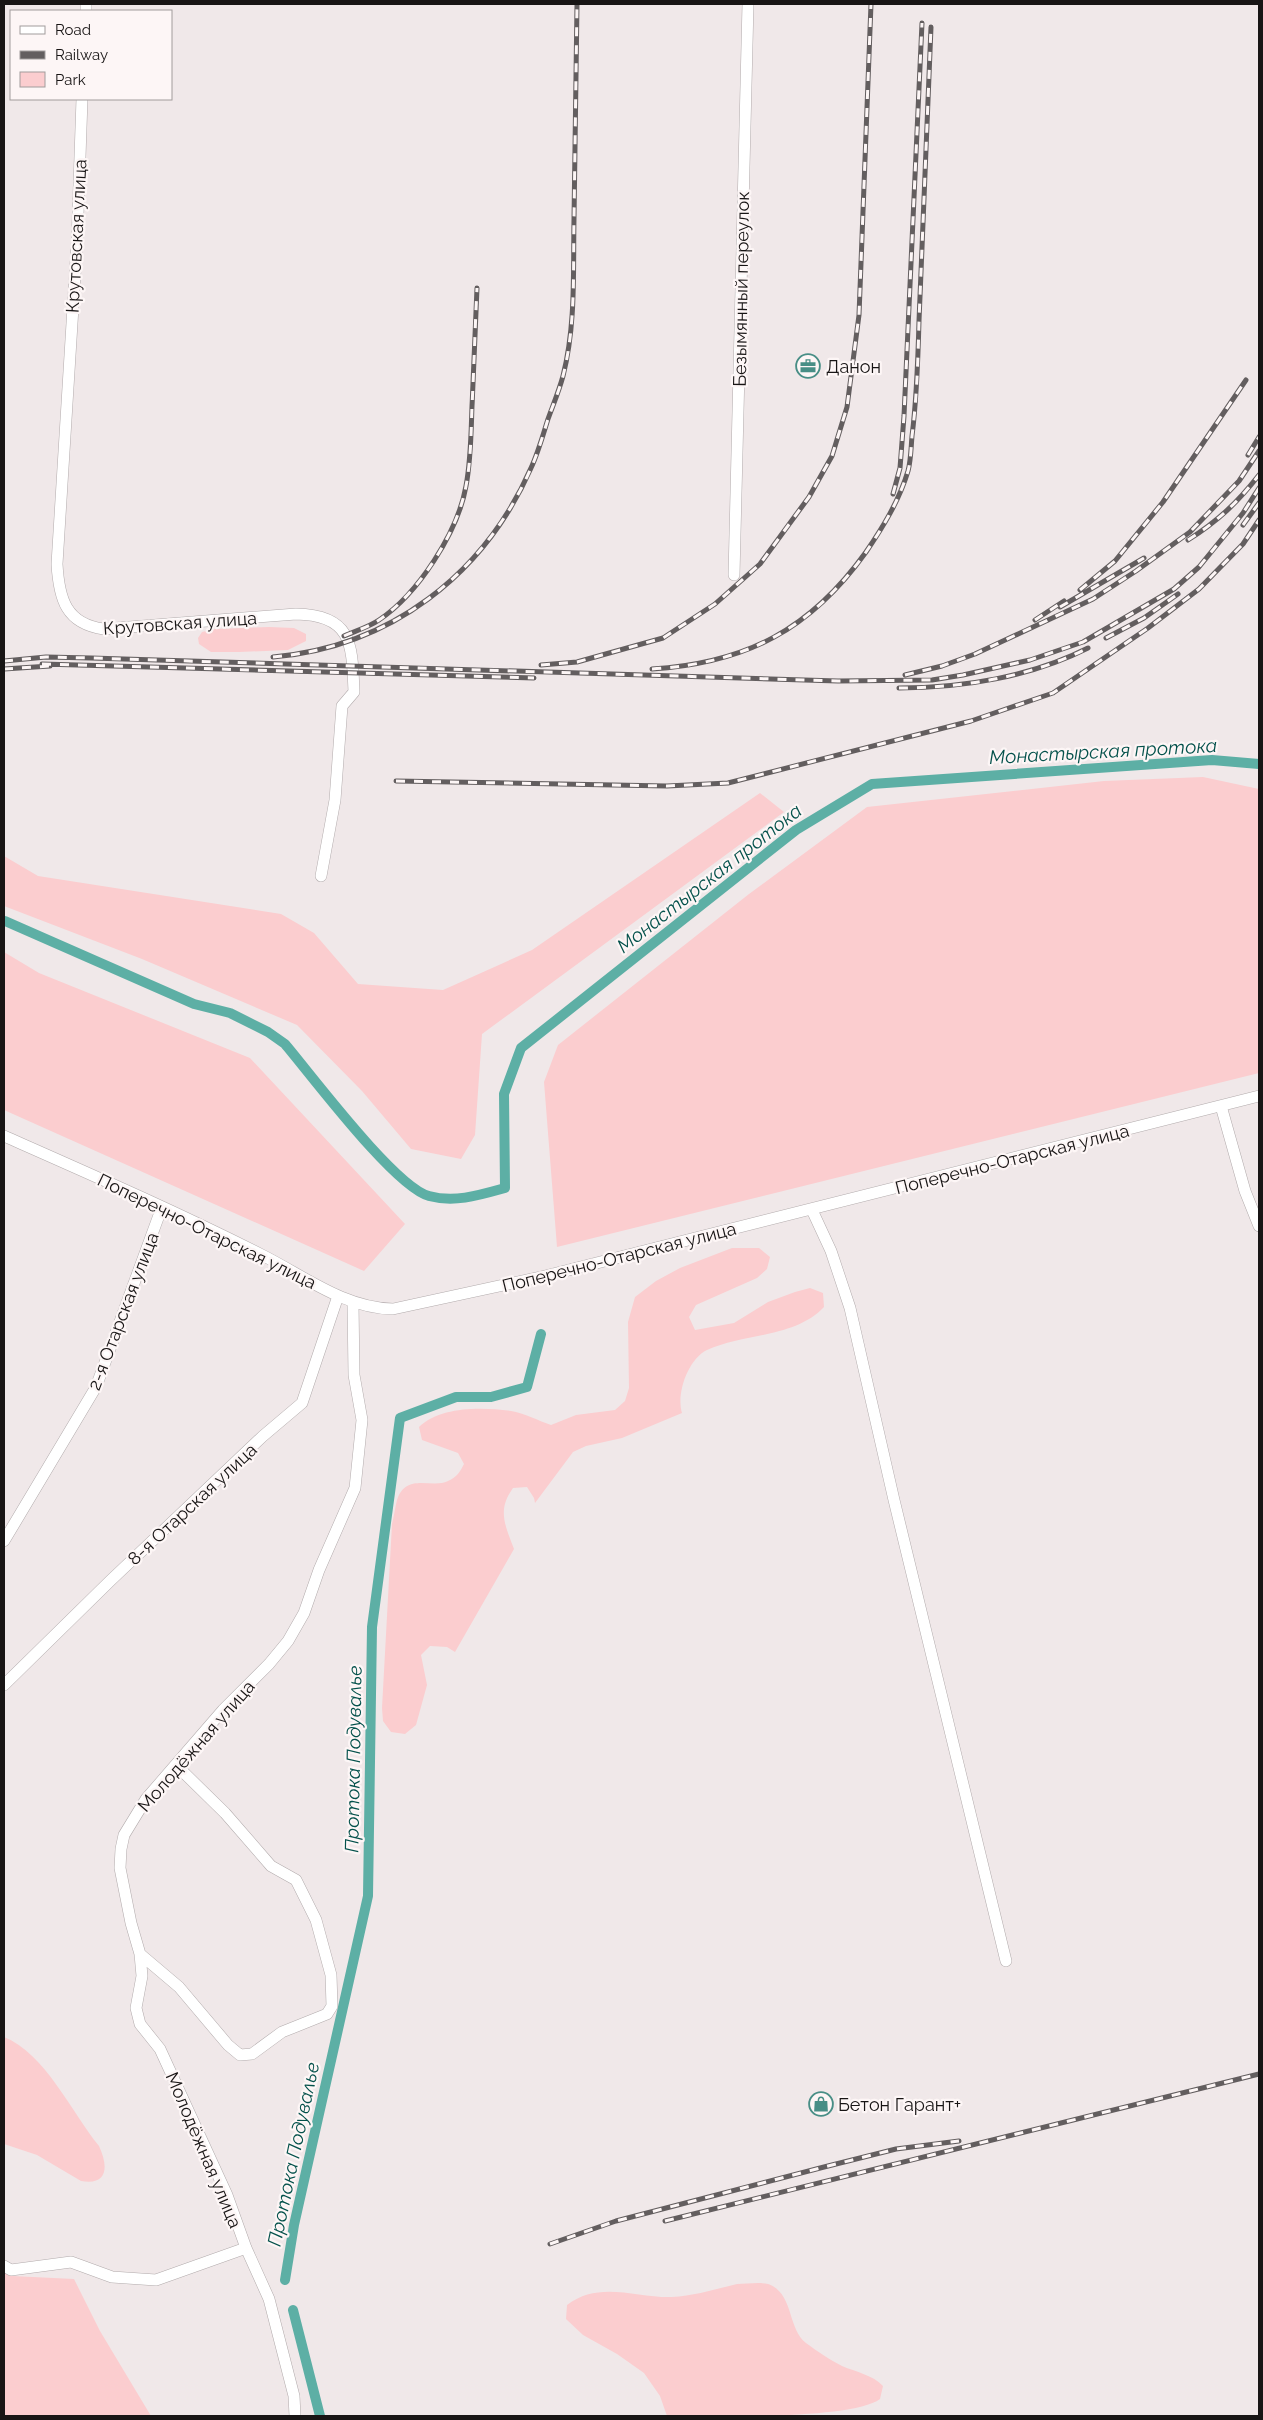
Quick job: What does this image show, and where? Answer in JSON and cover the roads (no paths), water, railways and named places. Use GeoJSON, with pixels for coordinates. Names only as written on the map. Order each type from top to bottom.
{"type":"FeatureCollection","features":[{"type":"Feature","properties":{"kind":"street","name":"Безымянный переулок"},"geometry":{"type":"LineString","coordinates":[[734,575],[748,4]]}},
{"type":"Feature","properties":{"kind":"street","name":"Крутовская улица"},"geometry":{"type":"LineString","coordinates":[[82,100],[77,242],[57,564],[62,598],[72,616],[89,627],[104,630],[296,614],[310,614],[338,624],[347,635],[352,650],[354,692],[342,706],[335,800],[321,876]]}},
{"type":"Feature","properties":{"kind":"street","name":"Поперечно-Отарская улица"},"geometry":{"type":"LineString","coordinates":[[4,1136],[262,1255],[353,1303],[372,1309],[392,1309],[432,1302],[545,1276],[1259,1096]]}},
{"type":"Feature","properties":{"kind":"street"},"geometry":{"type":"LineString","coordinates":[[1221,1106],[1245,1190],[1259,1226]]}},
{"type":"Feature","properties":{"kind":"street","name":"2-я Отарская улица"},"geometry":{"type":"LineString","coordinates":[[4,1541],[96,1387],[162,1208]]}},
{"type":"Feature","properties":{"kind":"street"},"geometry":{"type":"LineString","coordinates":[[812,1210],[831,1251],[850,1308],[894,1500],[1006,1961]]}},
{"type":"Feature","properties":{"kind":"street","name":"8-я Отарская улица"},"geometry":{"type":"LineString","coordinates":[[4,1685],[263,1436],[302,1403],[338,1296]]}},
{"type":"Feature","properties":{"kind":"street","name":"Молодёжная улица"},"geometry":{"type":"LineString","coordinates":[[295,2416],[294,2396],[269,2300],[246,2248],[227,2195],[160,2049],[140,2024],[136,2008],[142,1976],[140,1954],[131,1923],[120,1868],[121,1848],[124,1835],[146,1799],[223,1710],[269,1664],[288,1641],[304,1613],[319,1570],[355,1488],[362,1420],[354,1375],[353,1303]]}},
{"type":"Feature","properties":{"kind":"street"},"geometry":{"type":"LineString","coordinates":[[140,1954],[179,1987],[228,2045],[240,2055],[252,2054],[282,2032],[327,2014],[332,2006],[331,1975],[316,1920],[296,1880],[271,1866],[225,1813],[176,1765]]}},
{"type":"Feature","properties":{"kind":"street"},"geometry":{"type":"LineString","coordinates":[[4,2266],[11,2270],[71,2262],[112,2277],[156,2280],[246,2248]]}},
{"type":"Feature","properties":{"kind":"waterway","name":"Монастырская протока"},"geometry":{"type":"LineString","coordinates":[[5,921],[194,1004],[230,1013],[268,1032],[285,1044],[354,1129],[396,1173],[414,1188],[429,1196],[439,1198],[467,1197],[505,1188],[504,1094],[521,1048],[796,830],[872,784],[1212,760],[1259,764]]}},
{"type":"Feature","properties":{"kind":"waterway","name":"Протока Подувалье"},"geometry":{"type":"LineString","coordinates":[[285,2280],[294,2225],[368,1896],[372,1627],[400,1418],[456,1397],[491,1397],[527,1387],[541,1334]]}},
{"type":"Feature","properties":{"kind":"waterway","name":"Протока Подувалье"},"geometry":{"type":"LineString","coordinates":[[293,2310],[320,2416]]}},
{"type":"Feature","properties":{"kind":"railway"},"geometry":{"type":"LineString","coordinates":[[273,657],[316,650],[356,638],[394,621],[428,599],[460,572],[487,541],[511,506],[531,468],[561,382],[567,357],[572,318],[577,4]]}},
{"type":"Feature","properties":{"kind":"railway"},"geometry":{"type":"LineString","coordinates":[[541,665],[577,662],[663,638],[715,604],[760,564],[809,497],[832,456],[847,407],[859,315],[871,4]]}},
{"type":"Feature","properties":{"kind":"railway"},"geometry":{"type":"LineString","coordinates":[[893,494],[900,468],[904,416],[922,23]]}},
{"type":"Feature","properties":{"kind":"railway"},"geometry":{"type":"LineString","coordinates":[[652,669],[718,659],[747,650],[774,637],[799,621],[823,602],[845,579],[866,552],[900,493],[910,462],[916,392],[931,27]]}},
{"type":"Feature","properties":{"kind":"railway"},"geometry":{"type":"LineString","coordinates":[[344,636],[379,620],[408,595],[434,560],[455,523],[462,504],[469,466],[477,288]]}},
{"type":"Feature","properties":{"kind":"railway"},"geometry":{"type":"LineString","coordinates":[[1080,590],[1115,561],[1163,502],[1246,380]]}},
{"type":"Feature","properties":{"kind":"railway"},"geometry":{"type":"LineString","coordinates":[[1248,455],[1259,437]]}},
{"type":"Feature","properties":{"kind":"railway"},"geometry":{"type":"LineString","coordinates":[[905,675],[942,666],[975,654],[1093,599],[1190,532],[1239,481],[1259,451]]}},
{"type":"Feature","properties":{"kind":"railway"},"geometry":{"type":"LineString","coordinates":[[1188,540],[1209,526],[1226,511],[1259,475]]}},
{"type":"Feature","properties":{"kind":"railway"},"geometry":{"type":"LineString","coordinates":[[4,661],[46,657],[838,681],[932,680],[1030,660],[1083,642],[1174,589],[1199,567],[1243,513],[1259,488]]}},
{"type":"Feature","properties":{"kind":"railway"},"geometry":{"type":"LineString","coordinates":[[1243,525],[1259,503]]}},
{"type":"Feature","properties":{"kind":"railway"},"geometry":{"type":"LineString","coordinates":[[396,781],[667,786],[728,783],[971,721],[1053,693],[1148,628],[1199,589],[1243,544],[1259,520]]}},
{"type":"Feature","properties":{"kind":"railway"},"geometry":{"type":"LineString","coordinates":[[1060,607],[1144,558]]}},
{"type":"Feature","properties":{"kind":"railway"},"geometry":{"type":"LineString","coordinates":[[1106,638],[1144,618],[1178,594]]}},
{"type":"Feature","properties":{"kind":"railway"},"geometry":{"type":"LineString","coordinates":[[1035,620],[1064,601]]}},
{"type":"Feature","properties":{"kind":"railway"},"geometry":{"type":"LineString","coordinates":[[899,688],[947,686],[996,679],[1043,666],[1088,648]]}},
{"type":"Feature","properties":{"kind":"railway"},"geometry":{"type":"LineString","coordinates":[[42,664],[534,678]]}},
{"type":"Feature","properties":{"kind":"railway"},"geometry":{"type":"LineString","coordinates":[[4,669],[50,666]]}},
{"type":"Feature","properties":{"kind":"railway"},"geometry":{"type":"LineString","coordinates":[[665,2221],[1259,2074]]}},
{"type":"Feature","properties":{"kind":"railway"},"geometry":{"type":"LineString","coordinates":[[550,2244],[616,2221],[824,2167],[896,2149],[959,2141]]}},
{"type":"Feature","properties":{"kind":"place","name":"Данон"},"geometry":{"type":"Point","coordinates":[808,366]}},
{"type":"Feature","properties":{"kind":"place","name":"Бетон Гарант+"},"geometry":{"type":"Point","coordinates":[821,2104]}}]}
